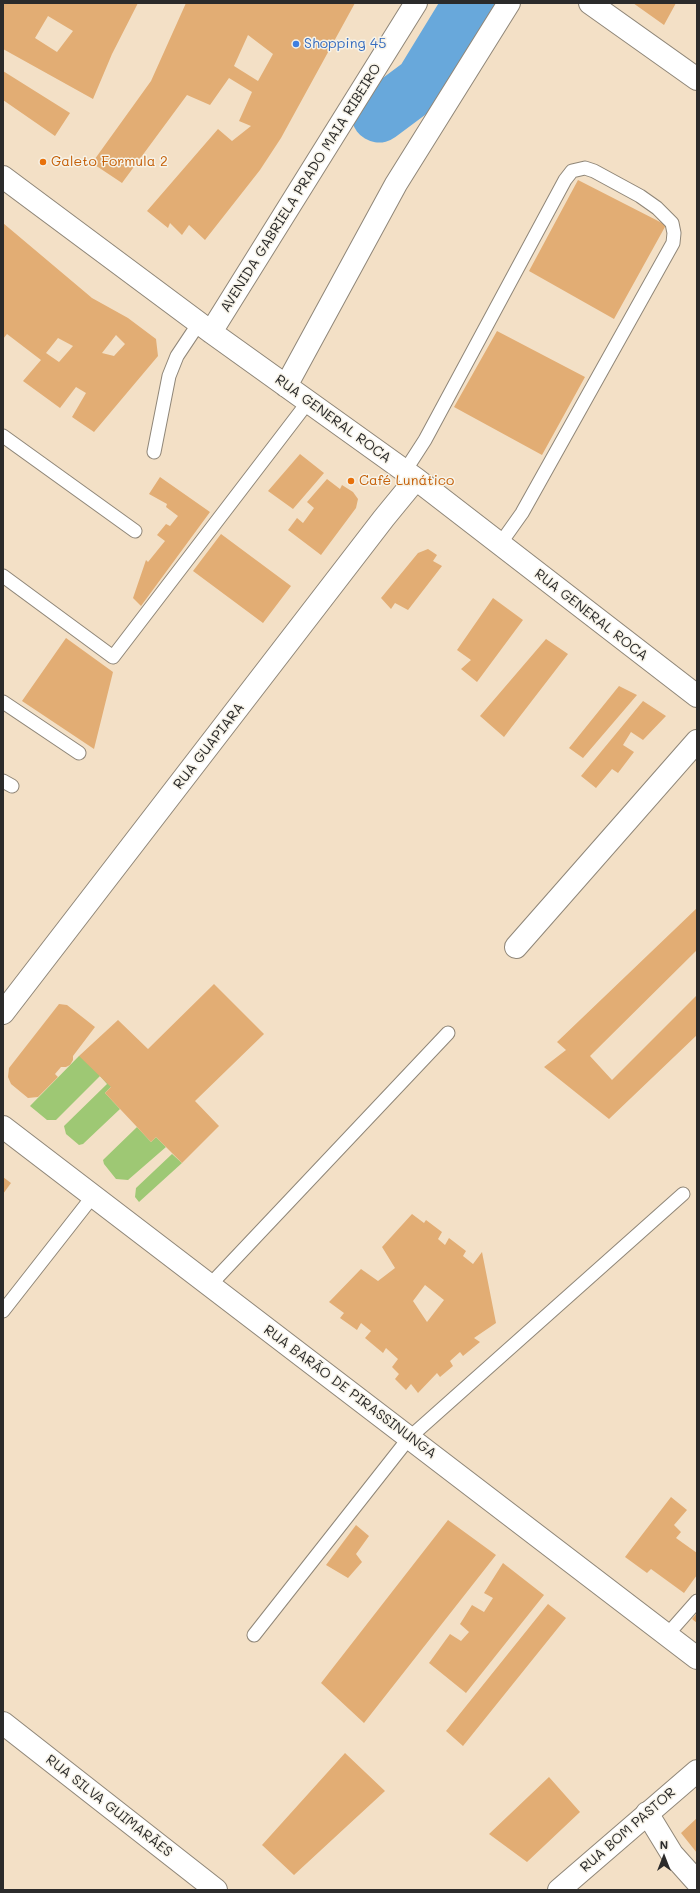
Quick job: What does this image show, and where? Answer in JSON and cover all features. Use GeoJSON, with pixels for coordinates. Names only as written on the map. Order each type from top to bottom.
{"type":"FeatureCollection","features":[{"type":"Feature","properties":{"kind":"street","name":"AVENIDA GABRIELA PRADO MAIA RIBEIRO"},"geometry":{"type":"LineString","coordinates":[[205,328],[416,3]]}},
{"type":"Feature","properties":{"kind":"street"},"geometry":{"type":"LineString","coordinates":[[286,386],[396,184],[510,3]]}},
{"type":"Feature","properties":{"kind":"street"},"geometry":{"type":"LineString","coordinates":[[590,3],[697,79]]}},
{"type":"Feature","properties":{"kind":"street","name":"RUA GENERAL ROCA"},"geometry":{"type":"LineString","coordinates":[[3,177],[205,328],[411,475],[697,696]]}},
{"type":"Feature","properties":{"kind":"street","name":"RUA GUAPIARA"},"geometry":{"type":"LineString","coordinates":[[3,1013],[384,518],[411,475]]}},
{"type":"Feature","properties":{"kind":"street"},"geometry":{"type":"LineString","coordinates":[[516,947],[697,741]]}},
{"type":"Feature","properties":{"kind":"street","name":"RUA BARÃO DE PIRASSINUNGA"},"geometry":{"type":"LineString","coordinates":[[3,1127],[697,1658]]}},
{"type":"Feature","properties":{"kind":"street","name":"RUA SILVA GUIMARÃES"},"geometry":{"type":"LineString","coordinates":[[3,1723],[216,1890]]}},
{"type":"Feature","properties":{"kind":"street","name":"RUA BOM PASTOR"},"geometry":{"type":"LineString","coordinates":[[559,1890],[697,1770]]}},
{"type":"Feature","properties":{"kind":"street"},"geometry":{"type":"LineString","coordinates":[[646,1813],[672,1854],[697,1882]]}},
{"type":"Feature","properties":{"kind":"lane"},"geometry":{"type":"LineString","coordinates":[[411,475],[425,440],[565,180],[572,171],[584,168],[594,171],[640,196],[657,208],[672,224],[674,233],[673,243],[522,514],[500,544]]}},
{"type":"Feature","properties":{"kind":"lane"},"geometry":{"type":"LineString","coordinates":[[154,452],[170,376],[177,356],[205,328]]}},
{"type":"Feature","properties":{"kind":"lane"},"geometry":{"type":"LineString","coordinates":[[3,576],[113,658],[308,402]]}},
{"type":"Feature","properties":{"kind":"lane"},"geometry":{"type":"LineString","coordinates":[[3,436],[135,531]]}},
{"type":"Feature","properties":{"kind":"lane"},"geometry":{"type":"LineString","coordinates":[[3,702],[80,753]]}},
{"type":"Feature","properties":{"kind":"lane"},"geometry":{"type":"LineString","coordinates":[[210,1285],[448,1032]]}},
{"type":"Feature","properties":{"kind":"lane"},"geometry":{"type":"LineString","coordinates":[[254,1635],[409,1438],[683,1194]]}},
{"type":"Feature","properties":{"kind":"lane"},"geometry":{"type":"LineString","coordinates":[[3,1311],[93,1196]]}},
{"type":"Feature","properties":{"kind":"lane"},"geometry":{"type":"LineString","coordinates":[[667,1635],[697,1601]]}},
{"type":"Feature","properties":{"kind":"green space"},"geometry":{"type":"Polygon","coordinates":[[[148,1049],[105,1093],[120,1109],[83,1144],[79,1145],[66,1134],[64,1126],[107,1084],[100,1076],[56,1120],[47,1120],[30,1106],[79,1056],[148,1049]]]}},
{"type":"Feature","properties":{"kind":"green space"},"geometry":{"type":"Polygon","coordinates":[[[137,1127],[151,1142],[156,1137],[166,1147],[128,1180],[116,1179],[104,1164],[103,1160],[137,1127]]]}},
{"type":"Feature","properties":{"kind":"green space"},"geometry":{"type":"Polygon","coordinates":[[[172,1154],[182,1163],[139,1202],[135,1197],[136,1188],[172,1154]]]}},
{"type":"Feature","properties":{"kind":"building"},"geometry":{"type":"Polygon","coordinates":[[[3,3],[138,3],[112,54],[93,99],[3,49],[3,3]],[[48,16],[35,38],[57,52],[73,31],[48,16]]]}},
{"type":"Feature","properties":{"kind":"building"},"geometry":{"type":"Polygon","coordinates":[[[186,3],[355,3],[281,138],[260,170],[205,240],[189,225],[182,235],[170,223],[168,228],[147,211],[218,129],[232,141],[251,126],[239,121],[252,92],[229,78],[210,105],[187,95],[122,183],[92,163],[151,81],[186,3]],[[248,35],[234,66],[258,81],[273,54],[248,35]]]}},
{"type":"Feature","properties":{"kind":"building"},"geometry":{"type":"Polygon","coordinates":[[[633,3],[676,3],[664,25],[633,3]]]}},
{"type":"Feature","properties":{"kind":"building"},"geometry":{"type":"Polygon","coordinates":[[[3,71],[70,113],[55,136],[3,100],[3,71]]]}},
{"type":"Feature","properties":{"kind":"building"},"geometry":{"type":"Polygon","coordinates":[[[578,180],[666,225],[614,319],[529,271],[578,180]]]}},
{"type":"Feature","properties":{"kind":"building"},"geometry":{"type":"Polygon","coordinates":[[[3,223],[92,298],[128,318],[156,339],[158,356],[94,432],[72,417],[86,393],[76,387],[60,408],[23,381],[41,360],[7,334],[3,339],[3,223]],[[116,335],[102,353],[114,356],[125,344],[116,335]],[[58,338],[46,353],[59,362],[73,346],[58,338]]]}},
{"type":"Feature","properties":{"kind":"building"},"geometry":{"type":"Polygon","coordinates":[[[497,331],[585,377],[542,455],[454,407],[497,331]]]}},
{"type":"Feature","properties":{"kind":"building"},"geometry":{"type":"Polygon","coordinates":[[[300,454],[324,473],[293,509],[268,491],[300,454]]]}},
{"type":"Feature","properties":{"kind":"building"},"geometry":{"type":"Polygon","coordinates":[[[160,477],[210,512],[141,606],[133,598],[146,560],[148,562],[165,541],[157,535],[166,524],[170,526],[178,516],[166,507],[167,504],[149,494],[160,477]]]}},
{"type":"Feature","properties":{"kind":"building"},"geometry":{"type":"Polygon","coordinates":[[[327,479],[340,489],[342,485],[353,492],[358,499],[356,508],[321,555],[288,530],[297,518],[303,523],[314,508],[307,502],[327,479]]]}},
{"type":"Feature","properties":{"kind":"building"},"geometry":{"type":"Polygon","coordinates":[[[221,534],[291,586],[263,623],[193,571],[221,534]]]}},
{"type":"Feature","properties":{"kind":"building"},"geometry":{"type":"Polygon","coordinates":[[[428,549],[437,555],[433,561],[442,566],[408,610],[395,603],[391,609],[381,598],[418,553],[428,549]]]}},
{"type":"Feature","properties":{"kind":"building"},"geometry":{"type":"Polygon","coordinates":[[[493,598],[523,620],[477,682],[461,669],[471,660],[457,650],[493,598]]]}},
{"type":"Feature","properties":{"kind":"building"},"geometry":{"type":"Polygon","coordinates":[[[66,638],[113,672],[94,749],[22,701],[66,638]]]}},
{"type":"Feature","properties":{"kind":"building"},"geometry":{"type":"Polygon","coordinates":[[[546,639],[568,654],[504,737],[480,716],[546,639]]]}},
{"type":"Feature","properties":{"kind":"building"},"geometry":{"type":"Polygon","coordinates":[[[619,686],[637,695],[583,758],[569,748],[619,686]]]}},
{"type":"Feature","properties":{"kind":"building"},"geometry":{"type":"Polygon","coordinates":[[[643,701],[666,716],[643,740],[631,732],[623,745],[634,752],[618,773],[612,769],[596,788],[581,776],[643,701]]]}},
{"type":"Feature","properties":{"kind":"building"},"geometry":{"type":"Polygon","coordinates":[[[697,908],[697,950],[590,1056],[612,1080],[697,995],[697,1035],[609,1119],[544,1067],[566,1050],[557,1042],[697,908]]]}},
{"type":"Feature","properties":{"kind":"building"},"geometry":{"type":"Polygon","coordinates":[[[214,984],[264,1034],[195,1101],[219,1126],[182,1163],[156,1137],[151,1142],[105,1093],[111,1087],[79,1056],[118,1020],[148,1049],[214,984]]]}},
{"type":"Feature","properties":{"kind":"building"},"geometry":{"type":"Polygon","coordinates":[[[59,1004],[67,1005],[95,1027],[73,1056],[73,1060],[70,1065],[61,1067],[55,1074],[58,1077],[38,1097],[28,1098],[11,1084],[8,1077],[9,1068],[59,1004]]]}},
{"type":"Feature","properties":{"kind":"building"},"geometry":{"type":"Polygon","coordinates":[[[3,1177],[11,1183],[3,1194],[3,1177]]]}},
{"type":"Feature","properties":{"kind":"building"},"geometry":{"type":"Polygon","coordinates":[[[412,1214],[424,1223],[426,1220],[442,1232],[438,1239],[445,1245],[449,1238],[466,1251],[463,1256],[473,1264],[482,1252],[496,1323],[474,1338],[480,1342],[463,1356],[460,1352],[450,1361],[453,1366],[440,1377],[437,1373],[418,1393],[411,1384],[406,1390],[395,1379],[399,1374],[392,1367],[398,1359],[386,1348],[383,1353],[365,1338],[371,1331],[361,1323],[357,1330],[340,1318],[344,1313],[329,1302],[361,1269],[378,1281],[395,1268],[382,1247],[412,1214]],[[425,1285],[413,1301],[427,1322],[444,1300],[425,1285]]]}},
{"type":"Feature","properties":{"kind":"building"},"geometry":{"type":"Polygon","coordinates":[[[671,1497],[687,1510],[674,1525],[681,1532],[676,1538],[697,1553],[697,1575],[684,1593],[651,1569],[647,1573],[625,1557],[671,1497]]]}},
{"type":"Feature","properties":{"kind":"building"},"geometry":{"type":"Polygon","coordinates":[[[448,1520],[496,1555],[364,1723],[321,1683],[448,1520]]]}},
{"type":"Feature","properties":{"kind":"building"},"geometry":{"type":"Polygon","coordinates":[[[356,1525],[369,1536],[356,1554],[362,1562],[348,1578],[326,1565],[356,1525]]]}},
{"type":"Feature","properties":{"kind":"building"},"geometry":{"type":"Polygon","coordinates":[[[503,1563],[544,1595],[466,1693],[429,1663],[450,1634],[461,1641],[469,1632],[460,1624],[472,1605],[484,1612],[493,1598],[484,1593],[503,1563]]]}},
{"type":"Feature","properties":{"kind":"building"},"geometry":{"type":"Polygon","coordinates":[[[548,1604],[566,1618],[463,1746],[446,1731],[548,1604]]]}},
{"type":"Feature","properties":{"kind":"building"},"geometry":{"type":"Polygon","coordinates":[[[697,1613],[697,1623],[692,1619],[697,1613]]]}},
{"type":"Feature","properties":{"kind":"building"},"geometry":{"type":"Polygon","coordinates":[[[345,1753],[385,1791],[294,1875],[262,1845],[345,1753]]]}},
{"type":"Feature","properties":{"kind":"building"},"geometry":{"type":"Polygon","coordinates":[[[549,1777],[580,1812],[527,1862],[489,1834],[549,1777]]]}},
{"type":"Feature","properties":{"kind":"building"},"geometry":{"type":"Polygon","coordinates":[[[697,1818],[697,1853],[681,1833],[697,1818]]]}},
{"type":"Feature","properties":{"kind":"waterway"},"geometry":{"type":"LineString","coordinates":[[379,115],[422,83],[471,3]]}},
{"type":"Feature","properties":{"kind":"place","name":"Shopping 45"},"geometry":{"type":"Point","coordinates":[296,44]}},
{"type":"Feature","properties":{"kind":"place","name":"Galeto Formula 2"},"geometry":{"type":"Point","coordinates":[43,162]}},
{"type":"Feature","properties":{"kind":"place","name":"Café Lunático"},"geometry":{"type":"Point","coordinates":[351,481]}}]}
